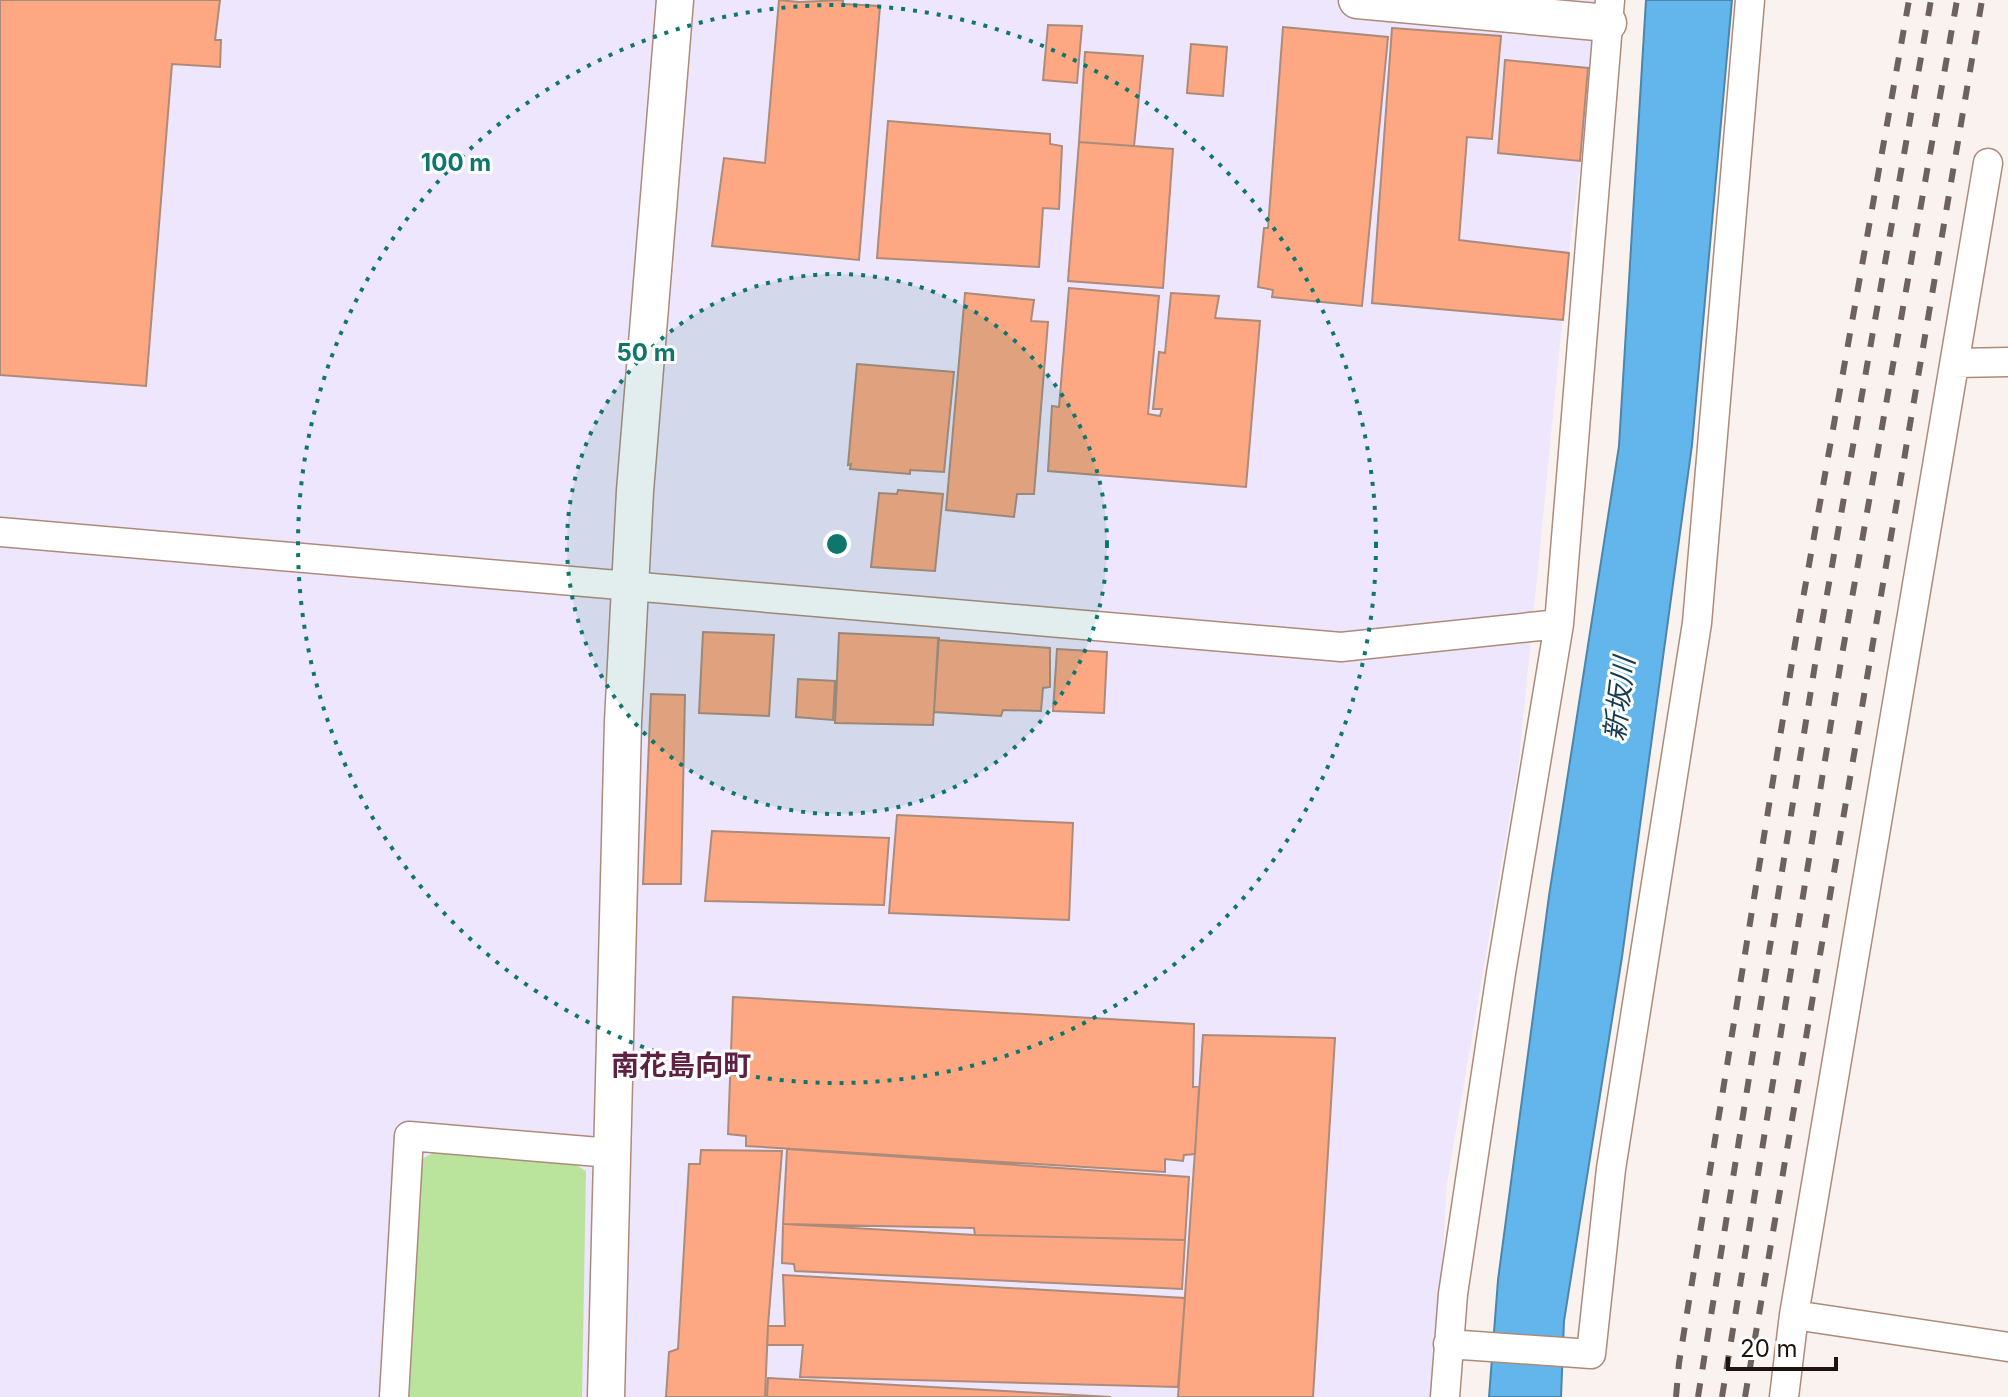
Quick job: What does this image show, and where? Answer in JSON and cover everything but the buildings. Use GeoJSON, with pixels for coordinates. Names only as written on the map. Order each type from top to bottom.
{"type":"FeatureCollection","features":[{"type":"Feature","properties":{"kind":"street"},"geometry":{"type":"LineString","coordinates":[[606,1397],[623,722],[630,584],[675,0]]}},
{"type":"Feature","properties":{"kind":"street"},"geometry":{"type":"LineString","coordinates":[[1357,0],[1609,12],[1559,624],[1501,973],[1453,1294],[1445,1397]]}},
{"type":"Feature","properties":{"kind":"street"},"geometry":{"type":"LineString","coordinates":[[1448,1344],[1591,1354],[1611,1169],[1697,623],[1750,0]]}},
{"type":"Feature","properties":{"kind":"street"},"geometry":{"type":"LineString","coordinates":[[1784,1397],[1794,1315],[1988,163]]}},
{"type":"Feature","properties":{"kind":"street"},"geometry":{"type":"LineString","coordinates":[[1955,363],[2008,362]]}},
{"type":"Feature","properties":{"kind":"street"},"geometry":{"type":"LineString","coordinates":[[0,532],[1341,647],[1559,624]]}},
{"type":"Feature","properties":{"kind":"street"},"geometry":{"type":"LineString","coordinates":[[394,1397],[409,1136],[611,1153]]}},
{"type":"Feature","properties":{"kind":"street"},"geometry":{"type":"LineString","coordinates":[[1794,1315],[2008,1347]]}},
{"type":"Feature","properties":{"kind":"shaded area"},"geometry":{"type":"Polygon","coordinates":[[[0,0],[1601,0],[1569,253],[1519,761],[1447,1183],[1434,1397],[0,1397],[0,0]]]}},
{"type":"Feature","properties":{"kind":"green space"},"geometry":{"type":"Polygon","coordinates":[[[437,1151],[571,1162],[586,1171],[582,1397],[401,1397],[416,1162],[437,1151]]]}},
{"type":"Feature","properties":{"kind":"water","name":"新坂川"},"geometry":{"type":"Polygon","coordinates":[[[1646,0],[1732,0],[1692,445],[1622,957],[1564,1321],[1561,1397],[1489,1397],[1498,1280],[1549,896],[1619,446],[1646,0]]]}},
{"type":"Feature","properties":{"kind":"railway"},"geometry":{"type":"LineString","coordinates":[[1676,1397],[1795,644],[1909,0]]}},
{"type":"Feature","properties":{"kind":"railway"},"geometry":{"type":"LineString","coordinates":[[1698,1397],[1818,646],[1931,0]]}},
{"type":"Feature","properties":{"kind":"railway"},"geometry":{"type":"LineString","coordinates":[[1722,1397],[1842,655],[1957,0]]}},
{"type":"Feature","properties":{"kind":"railway"},"geometry":{"type":"LineString","coordinates":[[1745,1397],[1982,0]]}},
{"type":"Feature","properties":{"kind":"district","name":"南花島向町"},"geometry":{"type":"Point","coordinates":[681,1065]}}]}
